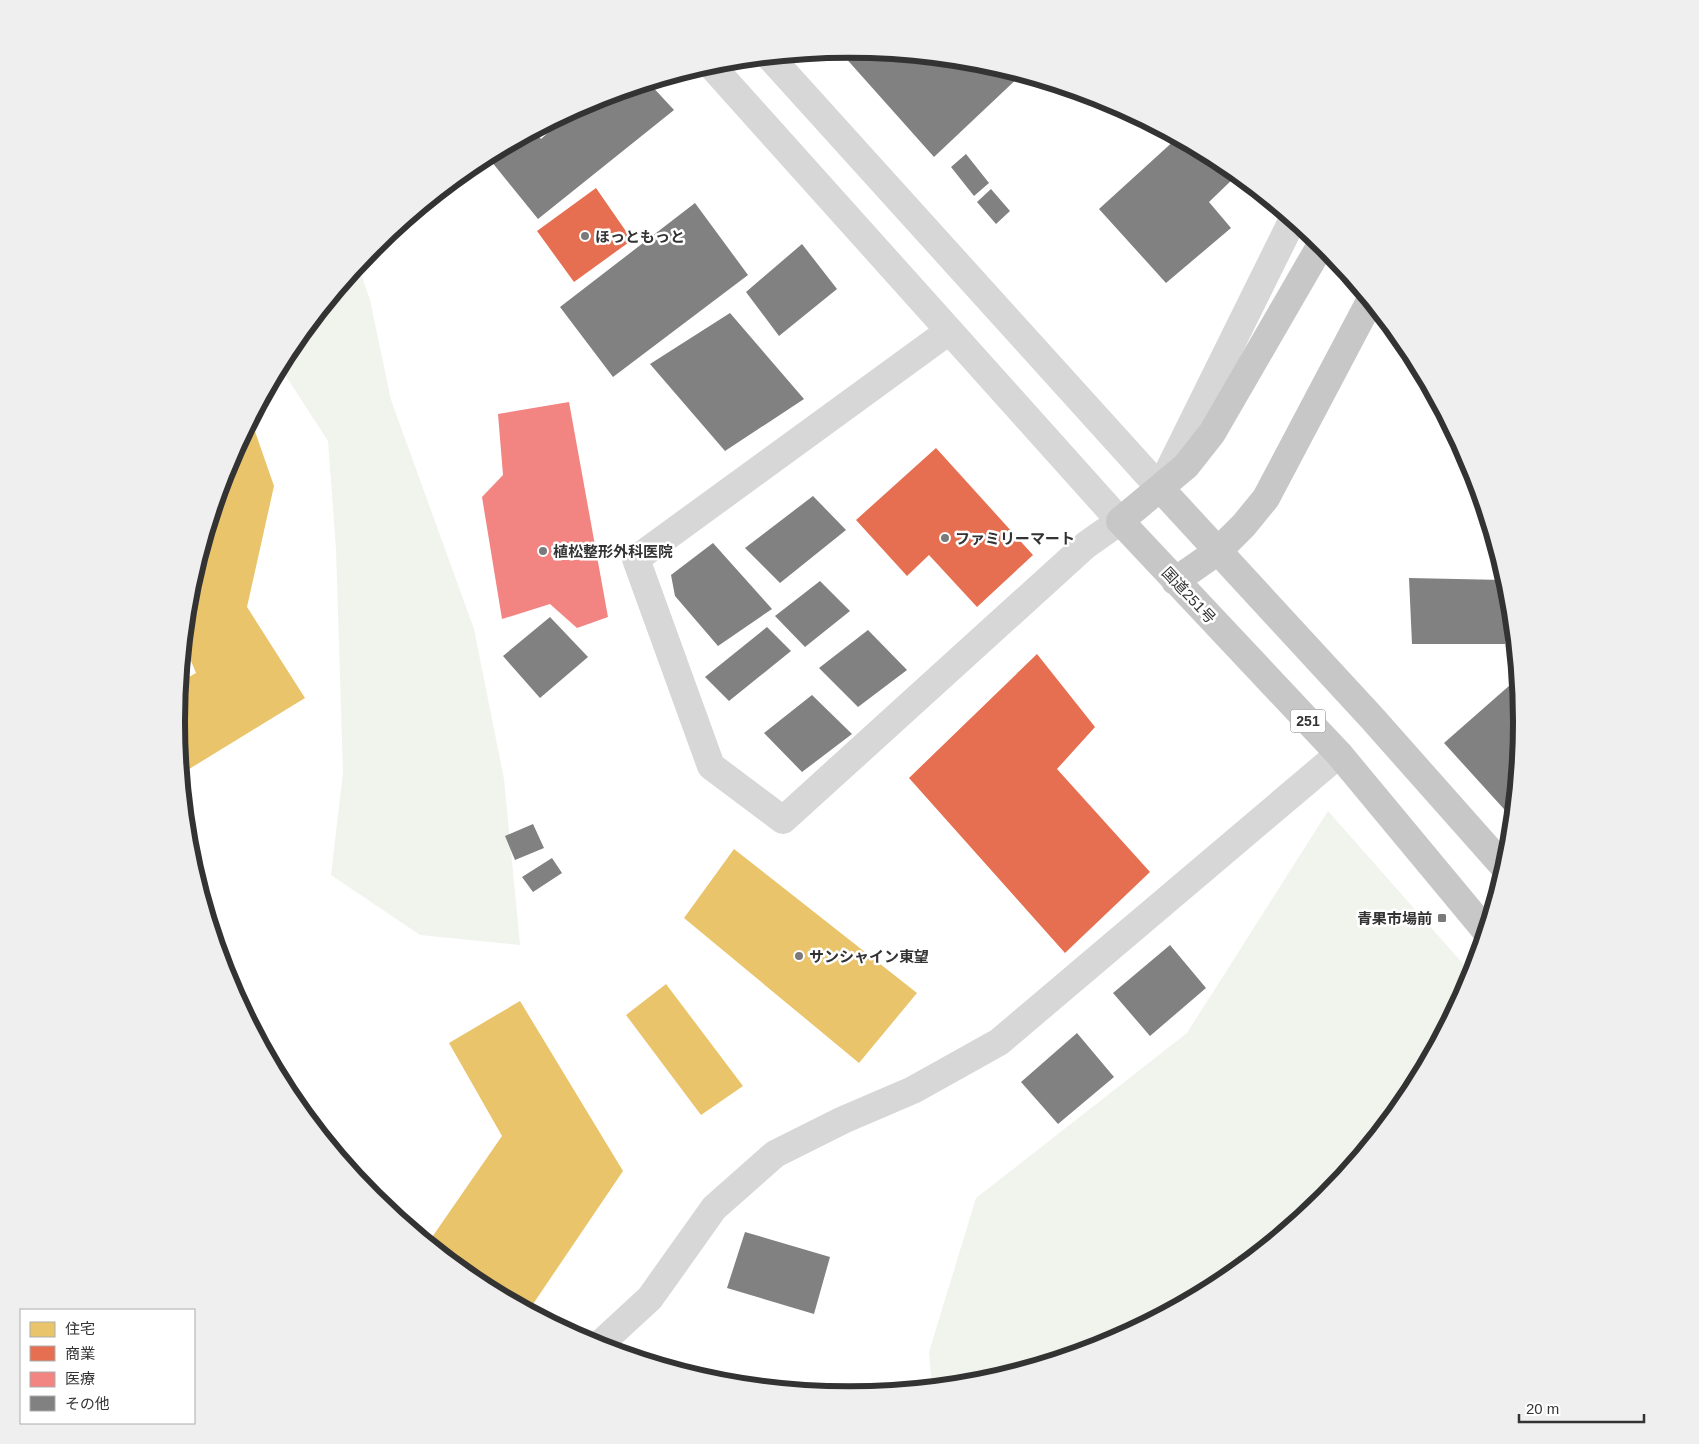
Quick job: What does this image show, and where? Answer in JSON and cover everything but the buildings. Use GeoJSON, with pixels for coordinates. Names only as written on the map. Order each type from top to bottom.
{"type":"FeatureCollection","features":[{"type":"Feature","properties":{"kind":"highway"},"geometry":{"type":"LineString","coordinates":[[1120,521],[1186,466],[1212,432],[1318,251]]}},
{"type":"Feature","properties":{"kind":"highway"},"geometry":{"type":"LineString","coordinates":[[1175,581],[1218,551],[1244,525],[1266,498],[1367,306]]}},
{"type":"Feature","properties":{"kind":"highway"},"geometry":{"type":"LineString","coordinates":[[1160,488],[1372,718],[1499,861]]}},
{"type":"Feature","properties":{"kind":"highway","name":"国道251号"},"geometry":{"type":"LineString","coordinates":[[1120,521],[1340,754],[1482,926]]}},
{"type":"Feature","properties":{"kind":"street"},"geometry":{"type":"LineString","coordinates":[[775,62],[1160,488],[1290,224]]}},
{"type":"Feature","properties":{"kind":"street"},"geometry":{"type":"LineString","coordinates":[[716,71],[949,330],[1120,521],[1086,545],[783,820],[711,766],[636,559],[949,330]]}},
{"type":"Feature","properties":{"kind":"street"},"geometry":{"type":"LineString","coordinates":[[605,1340],[650,1298],[714,1208],[775,1154],[843,1120],[913,1090],[999,1042],[1340,754]]}},
{"type":"Feature","properties":{"kind":"shaded area"},"geometry":{"type":"Polygon","coordinates":[[[361,273],[370,300],[391,400],[474,629],[504,779],[520,945],[420,935],[331,875],[343,773],[336,549],[328,441],[284,374],[322,317],[361,273]]]}},
{"type":"Feature","properties":{"kind":"shaded area"},"geometry":{"type":"Polygon","coordinates":[[[1328,811],[1466,968],[1445,1016],[1425,1054],[1377,1127],[1319,1192],[1288,1222],[1254,1249],[1219,1275],[1182,1297],[1104,1336],[1021,1364],[979,1374],[932,1381],[929,1352],[976,1198],[1187,1033],[1328,811]]]}},
{"type":"Feature","properties":{"kind":"place","name":"ほっともっと"},"geometry":{"type":"Point","coordinates":[585,236]}},
{"type":"Feature","properties":{"kind":"place","name":"ファミリーマート"},"geometry":{"type":"Point","coordinates":[945,538]}},
{"type":"Feature","properties":{"kind":"place","name":"植松整形外科医院"},"geometry":{"type":"Point","coordinates":[543,551]}},
{"type":"Feature","properties":{"kind":"place","name":"青果市場前"},"geometry":{"type":"Point","coordinates":[1442,918]}},
{"type":"Feature","properties":{"kind":"place","name":"サンシャイン東望"},"geometry":{"type":"Point","coordinates":[799,956]}}]}
